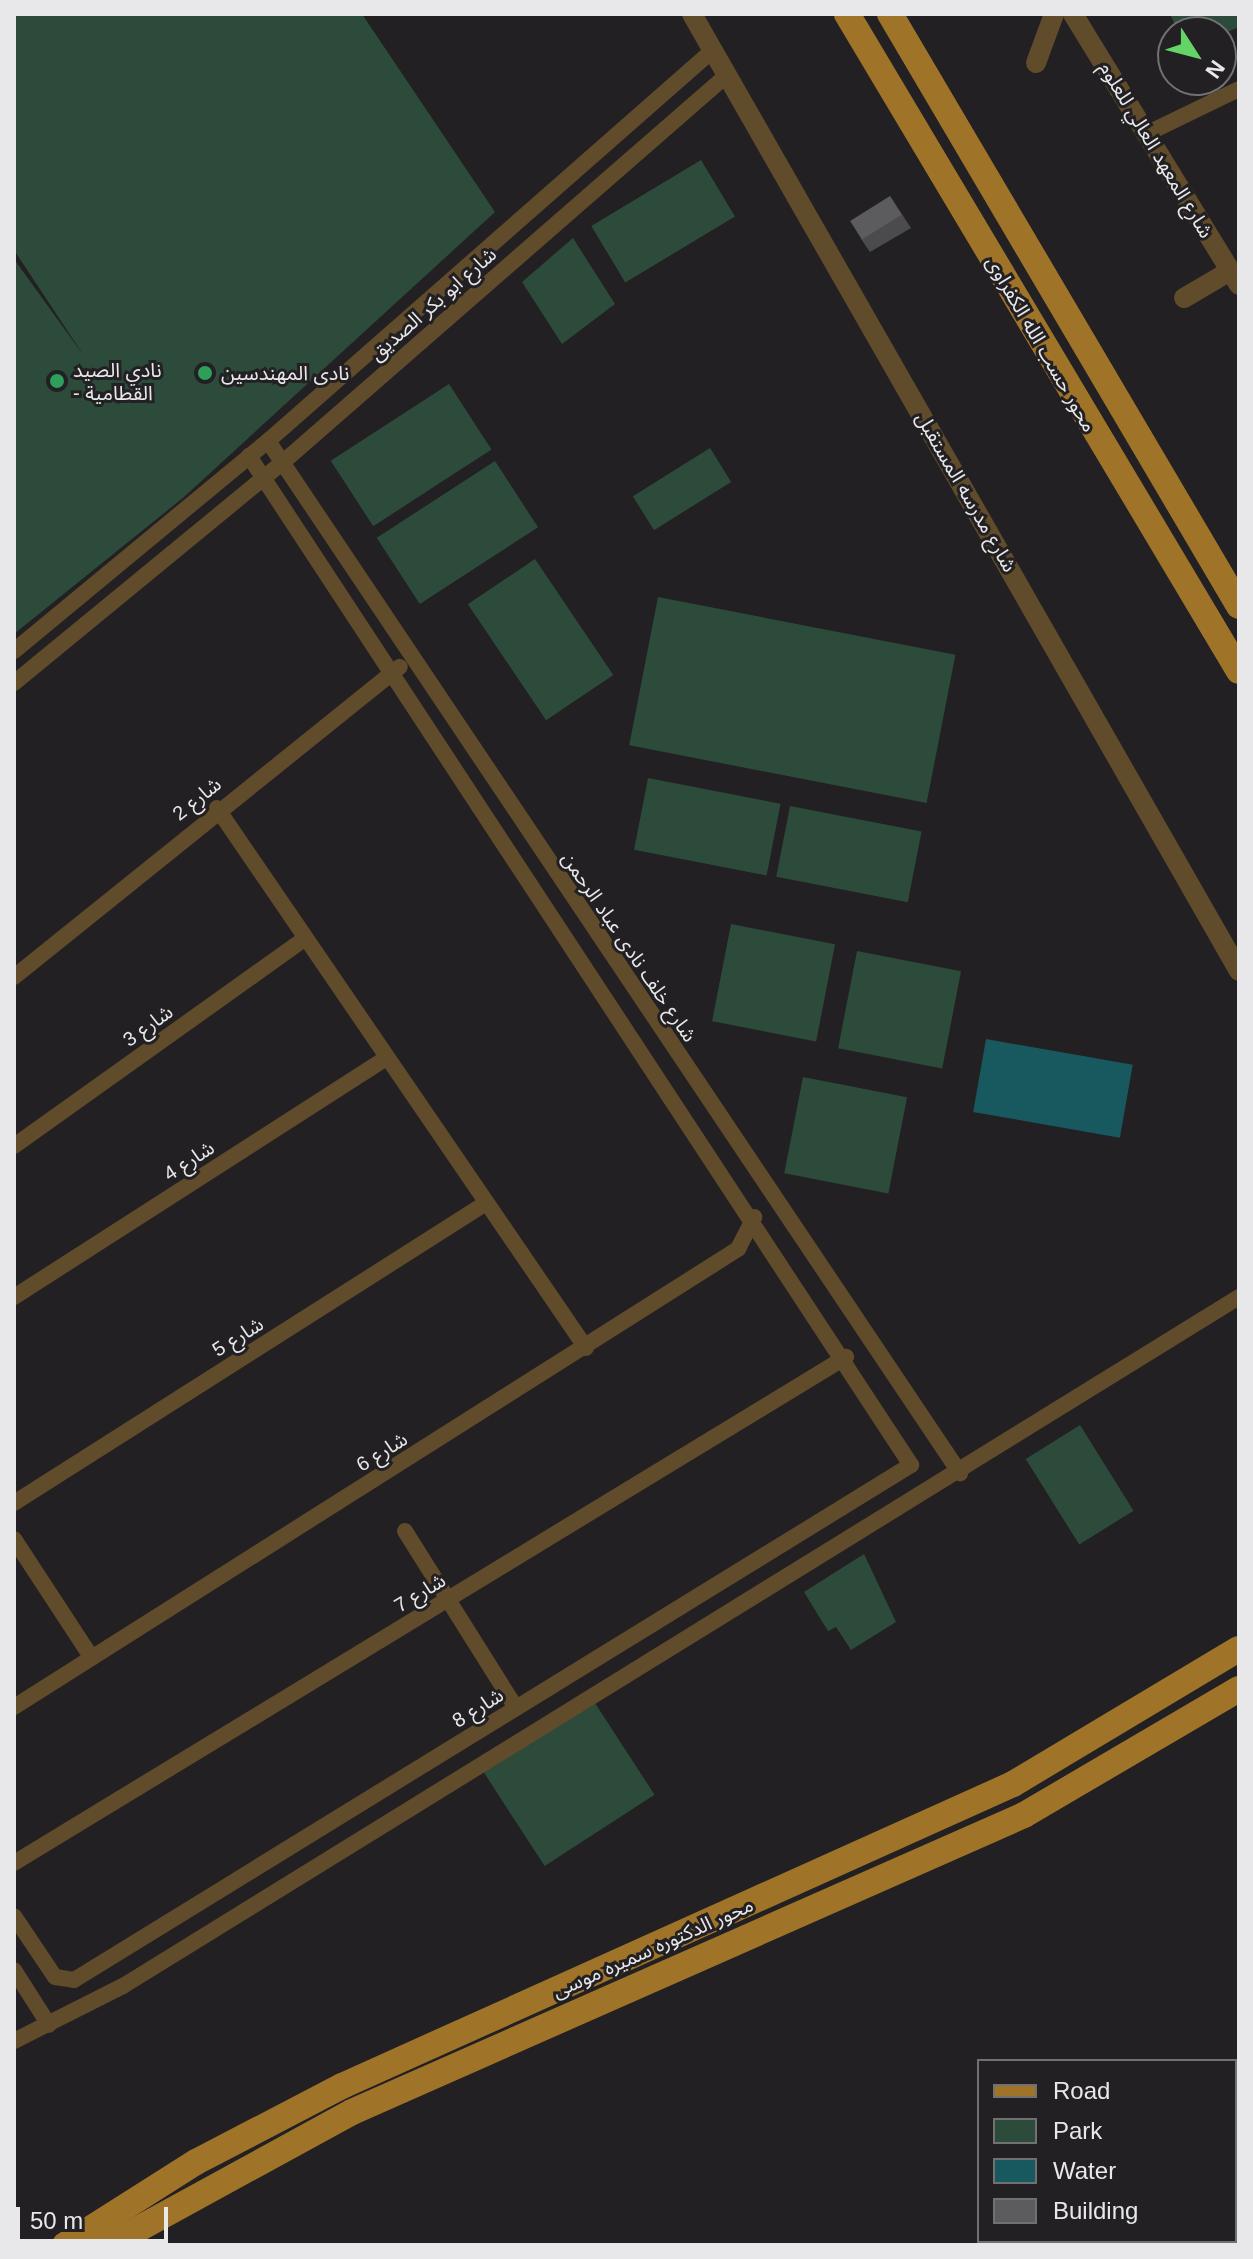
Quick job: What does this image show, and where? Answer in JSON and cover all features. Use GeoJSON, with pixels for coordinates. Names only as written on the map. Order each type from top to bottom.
{"type":"FeatureCollection","features":[{"type":"Feature","properties":{"kind":"main road","name":"محور حسب الله الكفراوى"},"geometry":{"type":"LineString","coordinates":[[847,14],[1239,671]]}},
{"type":"Feature","properties":{"kind":"main road","name":"محور حسب الله الكفراوى"},"geometry":{"type":"LineString","coordinates":[[890,14],[1239,606]]}},
{"type":"Feature","properties":{"kind":"main road","name":"محور الدكتوره سميره موسى"},"geometry":{"type":"LineString","coordinates":[[65,2245],[196,2162],[342,2086],[1013,1784],[1239,1649]]}},
{"type":"Feature","properties":{"kind":"main road","name":"محور الدكتوره سميره موسى"},"geometry":{"type":"LineString","coordinates":[[109,2245],[352,2112],[976,1838],[1122,1763],[1239,1689]]}},
{"type":"Feature","properties":{"kind":"street","name":"شارع مدرسه المستقبل"},"geometry":{"type":"LineString","coordinates":[[692,14],[1239,971]]}},
{"type":"Feature","properties":{"kind":"street"},"geometry":{"type":"LineString","coordinates":[[1036,63],[1054,14]]}},
{"type":"Feature","properties":{"kind":"street","name":"شارع المعهد العالي للعلوم"},"geometry":{"type":"LineString","coordinates":[[1073,14],[1234,278]]}},
{"type":"Feature","properties":{"kind":"street","name":"شارع ابو بكر الصديق"},"geometry":{"type":"LineString","coordinates":[[14,651],[268,441],[713,50]]}},
{"type":"Feature","properties":{"kind":"street","name":"شارع ابو بكر الصديق"},"geometry":{"type":"LineString","coordinates":[[14,683],[282,463],[727,75]]}},
{"type":"Feature","properties":{"kind":"street"},"geometry":{"type":"LineString","coordinates":[[679,80],[693,104]]}},
{"type":"Feature","properties":{"kind":"street"},"geometry":{"type":"LineString","coordinates":[[1146,134],[1239,89]]}},
{"type":"Feature","properties":{"kind":"street"},"geometry":{"type":"LineString","coordinates":[[1184,298],[1234,278]]}},
{"type":"Feature","properties":{"kind":"street","name":"شارع خلف نادى عباد الرحمن"},"geometry":{"type":"LineString","coordinates":[[268,441],[411,659],[960,1473]]}},
{"type":"Feature","properties":{"kind":"street"},"geometry":{"type":"LineString","coordinates":[[249,456],[846,1357]]}},
{"type":"Feature","properties":{"kind":"street","name":"شارع 2"},"geometry":{"type":"LineString","coordinates":[[14,977],[217,808],[411,659]]}},
{"type":"Feature","properties":{"kind":"street"},"geometry":{"type":"LineString","coordinates":[[217,808],[483,1205],[586,1348]]}},
{"type":"Feature","properties":{"kind":"street","name":"شارع 3"},"geometry":{"type":"LineString","coordinates":[[14,1146],[304,939]]}},
{"type":"Feature","properties":{"kind":"street","name":"شارع 4"},"geometry":{"type":"LineString","coordinates":[[14,1297],[385,1059]]}},
{"type":"Feature","properties":{"kind":"street","name":"شارع 5"},"geometry":{"type":"LineString","coordinates":[[14,1503],[483,1205]]}},
{"type":"Feature","properties":{"kind":"street"},"geometry":{"type":"LineString","coordinates":[[758,1224],[786,1217]]}},
{"type":"Feature","properties":{"kind":"street","name":"شارع 6"},"geometry":{"type":"LineString","coordinates":[[14,1707],[586,1348],[743,1246],[758,1224]]}},
{"type":"Feature","properties":{"kind":"street"},"geometry":{"type":"LineString","coordinates":[[14,2041],[49,2025],[960,1473],[1239,1297]]}},
{"type":"Feature","properties":{"kind":"street","name":"شارع 8"},"geometry":{"type":"LineString","coordinates":[[14,1916],[52,1973],[74,1980],[516,1708],[903,1476],[911,1465],[908,1451],[846,1357]]}},
{"type":"Feature","properties":{"kind":"street","name":"شارع 7"},"geometry":{"type":"LineString","coordinates":[[14,1863],[846,1357]]}},
{"type":"Feature","properties":{"kind":"street"},"geometry":{"type":"LineString","coordinates":[[405,1531],[516,1708]]}},
{"type":"Feature","properties":{"kind":"street"},"geometry":{"type":"LineString","coordinates":[[14,1539],[92,1658]]}},
{"type":"Feature","properties":{"kind":"street"},"geometry":{"type":"LineString","coordinates":[[14,1970],[49,2025]]}},
{"type":"Feature","properties":{"kind":"green space","name":"نادى المهندسين"},"geometry":{"type":"Polygon","coordinates":[[[14,14],[362,14],[495,212],[184,497],[14,634],[14,259],[84,356],[14,250],[14,14]]]}},
{"type":"Feature","properties":{"kind":"green space"},"geometry":{"type":"Polygon","coordinates":[[[1239,14],[1239,27],[1237,16],[1171,16],[1239,14]]]}},
{"type":"Feature","properties":{"kind":"green space"},"geometry":{"type":"Polygon","coordinates":[[[701,160],[735,217],[625,282],[591,226],[701,160]]]}},
{"type":"Feature","properties":{"kind":"green space"},"geometry":{"type":"Polygon","coordinates":[[[573,238],[615,304],[562,344],[522,282],[573,238]]]}},
{"type":"Feature","properties":{"kind":"green space"},"geometry":{"type":"Polygon","coordinates":[[[449,384],[491,449],[373,526],[331,461],[449,384]]]}},
{"type":"Feature","properties":{"kind":"green space"},"geometry":{"type":"Polygon","coordinates":[[[710,448],[731,482],[654,530],[633,496],[710,448]]]}},
{"type":"Feature","properties":{"kind":"green space"},"geometry":{"type":"Polygon","coordinates":[[[495,461],[538,527],[420,604],[377,538],[495,461]]]}},
{"type":"Feature","properties":{"kind":"green space"},"geometry":{"type":"Polygon","coordinates":[[[535,559],[613,675],[546,720],[468,604],[535,559]]]}},
{"type":"Feature","properties":{"kind":"green space"},"geometry":{"type":"Polygon","coordinates":[[[658,597],[955,655],[927,803],[629,745],[658,597]]]}},
{"type":"Feature","properties":{"kind":"green space"},"geometry":{"type":"Polygon","coordinates":[[[648,778],[781,804],[767,875],[634,850],[648,778]]]}},
{"type":"Feature","properties":{"kind":"green space"},"geometry":{"type":"Polygon","coordinates":[[[790,806],[922,832],[908,902],[776,877],[790,806]]]}},
{"type":"Feature","properties":{"kind":"green space"},"geometry":{"type":"Polygon","coordinates":[[[731,924],[835,944],[816,1041],[712,1021],[731,924]]]}},
{"type":"Feature","properties":{"kind":"green space"},"geometry":{"type":"Polygon","coordinates":[[[857,951],[961,971],[942,1068],[838,1048],[857,951]]]}},
{"type":"Feature","properties":{"kind":"green space"},"geometry":{"type":"Polygon","coordinates":[[[803,1077],[907,1097],[888,1193],[784,1173],[803,1077]]]}},
{"type":"Feature","properties":{"kind":"green space"},"geometry":{"type":"Polygon","coordinates":[[[1080,1425],[1134,1511],[1079,1545],[1026,1459],[1080,1425]]]}},
{"type":"Feature","properties":{"kind":"green space"},"geometry":{"type":"Polygon","coordinates":[[[864,1554],[896,1622],[851,1650],[836,1627],[828,1631],[804,1592],[864,1554]]]}},
{"type":"Feature","properties":{"kind":"green space"},"geometry":{"type":"Polygon","coordinates":[[[593,1700],[655,1795],[545,1866],[483,1771],[593,1700]]]}},
{"type":"Feature","properties":{"kind":"water"},"geometry":{"type":"Polygon","coordinates":[[[986,1039],[1133,1065],[1120,1138],[973,1112],[986,1039]]]}},
{"type":"Feature","properties":{"kind":"building"},"geometry":{"type":"Polygon","coordinates":[[[890,196],[902,215],[862,240],[850,221],[890,196]]]}},
{"type":"Feature","properties":{"kind":"place","name":"نادى المهندسين"},"geometry":{"type":"Point","coordinates":[205,373]}},
{"type":"Feature","properties":{"kind":"place","name":"نادي الصيد - القطامية"},"geometry":{"type":"Point","coordinates":[57,381]}}]}
